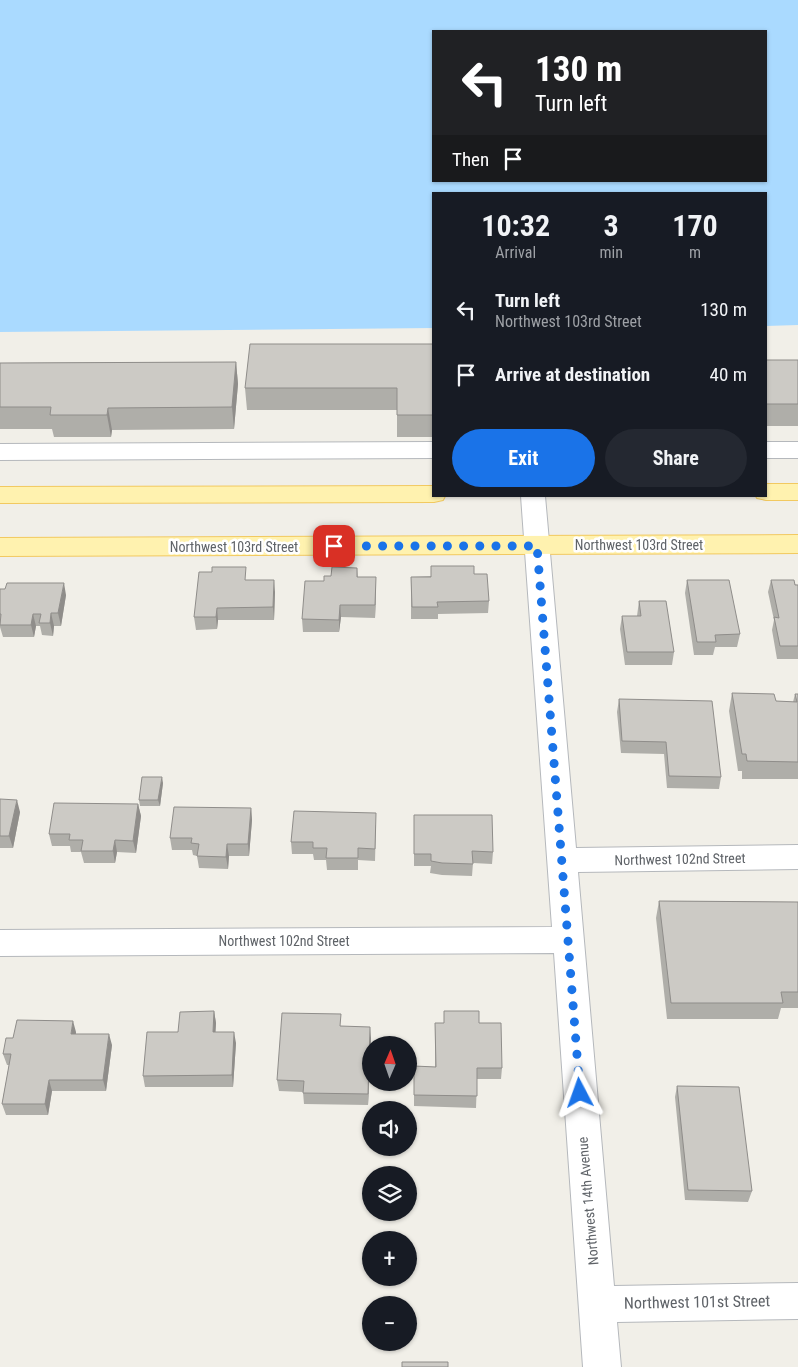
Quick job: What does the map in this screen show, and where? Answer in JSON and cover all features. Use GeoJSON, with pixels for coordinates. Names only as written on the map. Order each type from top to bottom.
{"type":"FeatureCollection","features":[{"type":"Feature","properties":{"kind":"main road"},"geometry":{"type":"LineString","coordinates":[[767,492],[798,492]]}},
{"type":"Feature","properties":{"kind":"main road"},"geometry":{"type":"LineString","coordinates":[[0,495],[432,494]]}},
{"type":"Feature","properties":{"kind":"main road","name":"Northwest 103rd Street"},"geometry":{"type":"LineString","coordinates":[[0,547],[798,544]]}},
{"type":"Feature","properties":{"kind":"street"},"geometry":{"type":"LineString","coordinates":[[0,452],[432,450]]}},
{"type":"Feature","properties":{"kind":"street"},"geometry":{"type":"LineString","coordinates":[[767,450],[798,450]]}},
{"type":"Feature","properties":{"kind":"street","name":"Northwest 14th Avenue"},"geometry":{"type":"LineString","coordinates":[[533,497],[602,1367]]}},
{"type":"Feature","properties":{"kind":"street","name":"Northwest 102nd Street"},"geometry":{"type":"LineString","coordinates":[[562,860],[798,857]]}},
{"type":"Feature","properties":{"kind":"street","name":"Northwest 102nd Street"},"geometry":{"type":"LineString","coordinates":[[0,943],[568,940]]}},
{"type":"Feature","properties":{"kind":"street","name":"Northwest 101st Street"},"geometry":{"type":"LineString","coordinates":[[597,1304],[798,1301]]}},
{"type":"Feature","properties":{"kind":"water"},"geometry":{"type":"Polygon","coordinates":[[[0,0],[798,0],[798,325],[767,326],[767,192],[432,192],[432,328],[0,332],[0,0]]]}},
{"type":"Feature","properties":{"kind":"building"},"geometry":{"type":"Polygon","coordinates":[[[250,344],[432,344],[432,415],[397,415],[397,388],[245,388],[250,344]]]}},
{"type":"Feature","properties":{"kind":"building"},"geometry":{"type":"Polygon","coordinates":[[[767,360],[798,360],[798,404],[767,404],[767,360]]]}},
{"type":"Feature","properties":{"kind":"building"},"geometry":{"type":"Polygon","coordinates":[[[236,362],[232,407],[108,408],[107,415],[50,415],[51,407],[0,407],[0,363],[236,362]]]}},
{"type":"Feature","properties":{"kind":"building"},"geometry":{"type":"Polygon","coordinates":[[[431,566],[474,566],[474,574],[487,574],[489,601],[437,602],[438,607],[412,607],[411,577],[431,577],[431,566]]]}},
{"type":"Feature","properties":{"kind":"building"},"geometry":{"type":"Polygon","coordinates":[[[212,567],[246,567],[245,580],[274,580],[273,607],[217,608],[216,617],[194,617],[199,572],[212,572],[212,567]]]}},
{"type":"Feature","properties":{"kind":"building"},"geometry":{"type":"Polygon","coordinates":[[[332,567],[357,568],[357,577],[376,577],[375,605],[340,605],[339,620],[302,619],[305,581],[324,581],[324,576],[331,576],[332,567]]]}},
{"type":"Feature","properties":{"kind":"building"},"geometry":{"type":"Polygon","coordinates":[[[687,580],[729,580],[740,634],[715,635],[716,642],[697,642],[687,580]]]}},
{"type":"Feature","properties":{"kind":"building"},"geometry":{"type":"Polygon","coordinates":[[[771,580],[794,580],[795,585],[798,585],[798,646],[780,646],[774,617],[779,618],[771,580]]]}},
{"type":"Feature","properties":{"kind":"building"},"geometry":{"type":"Polygon","coordinates":[[[7,583],[64,583],[58,613],[51,613],[50,623],[39,623],[41,614],[33,614],[31,625],[0,625],[0,589],[5,589],[7,583]]]}},
{"type":"Feature","properties":{"kind":"building"},"geometry":{"type":"Polygon","coordinates":[[[639,601],[666,601],[674,652],[627,652],[622,616],[641,616],[639,601]]]}},
{"type":"Feature","properties":{"kind":"building"},"geometry":{"type":"Polygon","coordinates":[[[732,693],[774,694],[776,701],[797,702],[795,694],[798,694],[798,762],[747,761],[746,754],[742,754],[732,693]]]}},
{"type":"Feature","properties":{"kind":"building"},"geometry":{"type":"Polygon","coordinates":[[[619,699],[712,701],[721,777],[669,776],[666,742],[622,741],[619,699]]]}},
{"type":"Feature","properties":{"kind":"building"},"geometry":{"type":"Polygon","coordinates":[[[142,777],[162,777],[158,800],[139,800],[142,777]]]}},
{"type":"Feature","properties":{"kind":"building"},"geometry":{"type":"Polygon","coordinates":[[[0,799],[17,800],[9,836],[0,836],[0,799]]]}},
{"type":"Feature","properties":{"kind":"building"},"geometry":{"type":"Polygon","coordinates":[[[54,803],[138,804],[133,841],[115,840],[113,851],[81,851],[83,840],[69,840],[70,834],[49,834],[54,803]]]}},
{"type":"Feature","properties":{"kind":"building"},"geometry":{"type":"Polygon","coordinates":[[[174,807],[251,808],[248,844],[227,844],[226,857],[197,856],[199,844],[191,843],[192,838],[170,838],[174,807]]]}},
{"type":"Feature","properties":{"kind":"building"},"geometry":{"type":"Polygon","coordinates":[[[294,811],[376,813],[375,849],[358,848],[358,858],[326,858],[327,848],[313,848],[313,842],[291,842],[294,811]]]}},
{"type":"Feature","properties":{"kind":"building"},"geometry":{"type":"Polygon","coordinates":[[[414,815],[492,815],[493,852],[472,851],[473,864],[442,863],[431,861],[431,854],[414,854],[414,815]]]}},
{"type":"Feature","properties":{"kind":"building"},"geometry":{"type":"Polygon","coordinates":[[[659,901],[798,902],[798,992],[781,992],[783,1003],[671,1003],[659,901]]]}},
{"type":"Feature","properties":{"kind":"building"},"geometry":{"type":"Polygon","coordinates":[[[214,1011],[213,1032],[234,1032],[232,1075],[143,1076],[147,1032],[178,1032],[180,1012],[214,1011]]]}},
{"type":"Feature","properties":{"kind":"building"},"geometry":{"type":"Polygon","coordinates":[[[444,1011],[479,1011],[479,1023],[501,1023],[502,1068],[477,1068],[477,1096],[414,1095],[414,1091],[418,1091],[418,1066],[436,1067],[435,1023],[444,1023],[444,1011]]]}},
{"type":"Feature","properties":{"kind":"building"},"geometry":{"type":"Polygon","coordinates":[[[282,1013],[341,1014],[340,1026],[370,1027],[370,1036],[362,1036],[362,1091],[368,1091],[368,1094],[303,1093],[304,1081],[277,1080],[282,1013]]]}},
{"type":"Feature","properties":{"kind":"building"},"geometry":{"type":"Polygon","coordinates":[[[17,1020],[73,1021],[71,1034],[109,1034],[103,1080],[49,1080],[45,1104],[2,1104],[11,1054],[3,1054],[6,1038],[13,1038],[17,1020]]]}},
{"type":"Feature","properties":{"kind":"building"},"geometry":{"type":"Polygon","coordinates":[[[677,1086],[739,1087],[752,1191],[688,1190],[677,1086]]]}},
{"type":"Feature","properties":{"kind":"building"},"geometry":{"type":"Polygon","coordinates":[[[402,1362],[448,1362],[448,1367],[402,1367],[402,1362]]]}},
{"type":"Feature","properties":{"kind":"route"},"geometry":{"type":"LineString","coordinates":[[334,546],[537,546],[580,1093]]}}]}
